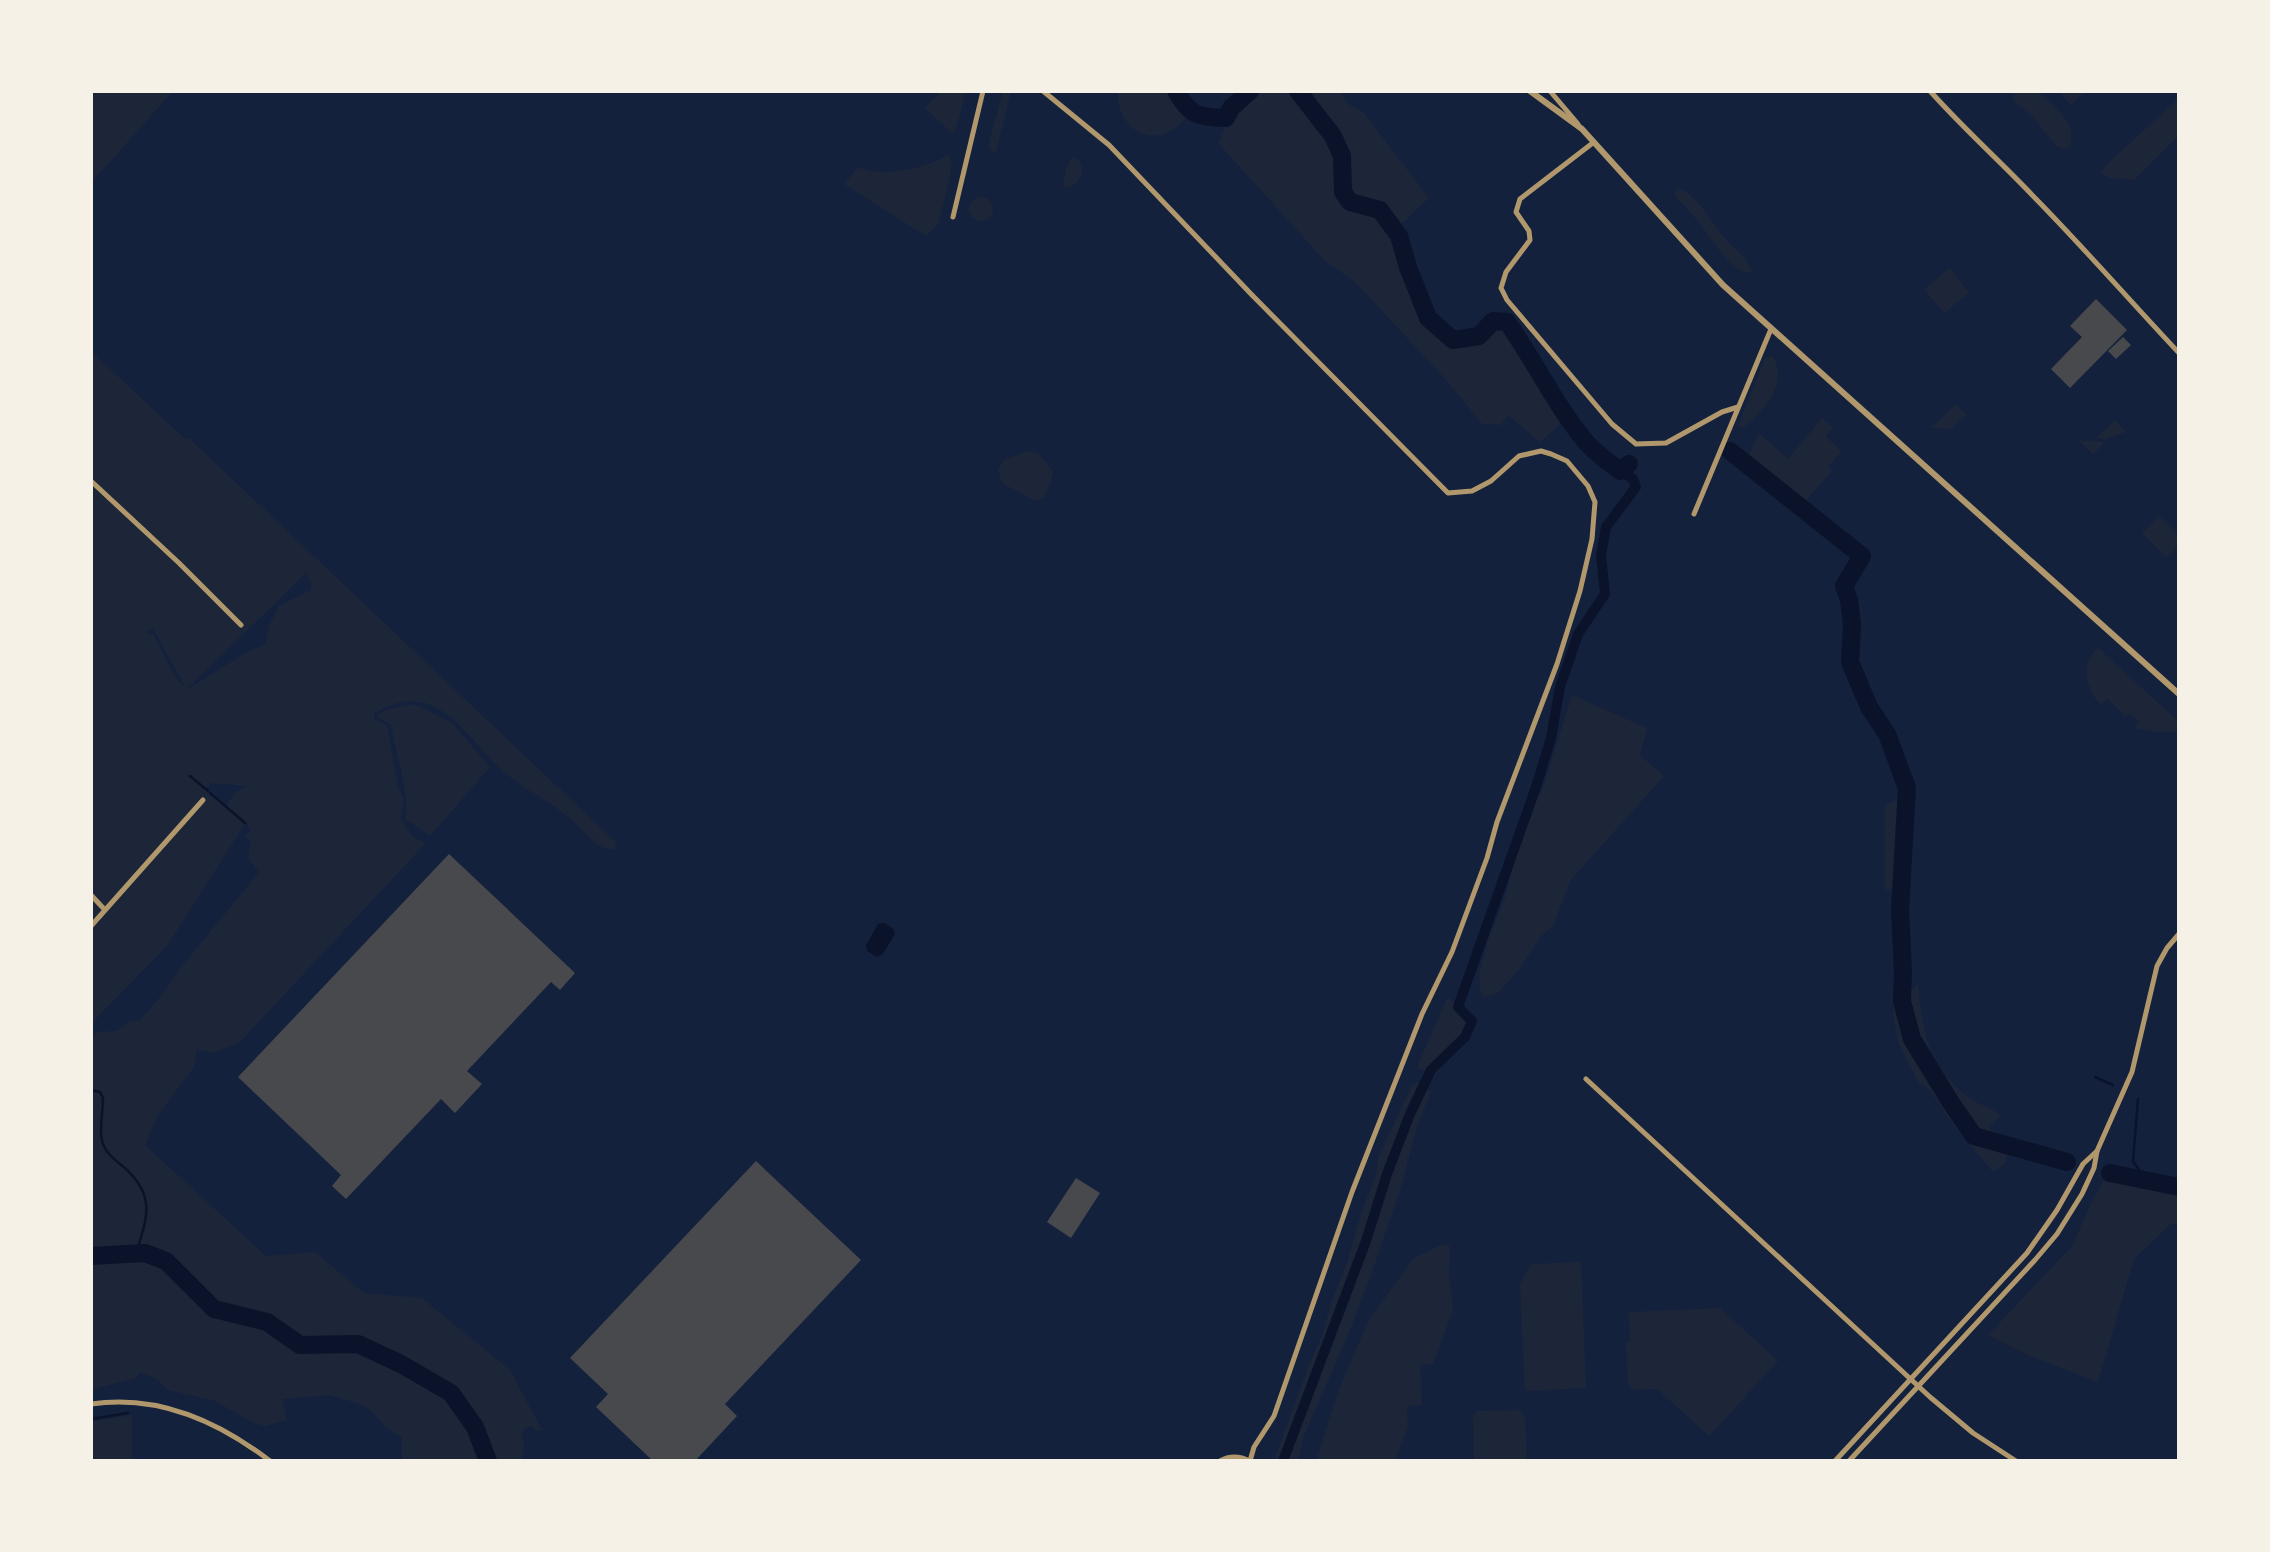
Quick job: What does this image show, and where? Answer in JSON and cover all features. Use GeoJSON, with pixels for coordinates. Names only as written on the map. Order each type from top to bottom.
{"type":"FeatureCollection","features":[{"type":"Feature","properties":{"kind":"street"},"geometry":{"type":"LineString","coordinates":[[953,217],[983,91]]}},
{"type":"Feature","properties":{"kind":"street"},"geometry":{"type":"LineString","coordinates":[[1043,91],[1110,145],[1252,295],[1448,492],[1472,491],[1491,481],[1519,456],[1541,451],[1567,461],[1588,486],[1595,502],[1592,539],[1580,591],[1557,664],[1497,822],[1487,858],[1452,952],[1422,1014],[1352,1192],[1274,1416],[1254,1447],[1250,1461],[1230,1456],[1220,1461]]}},
{"type":"Feature","properties":{"kind":"street"},"geometry":{"type":"LineString","coordinates":[[1530,91],[1582,129]]}},
{"type":"Feature","properties":{"kind":"street"},"geometry":{"type":"LineString","coordinates":[[1550,91],[1723,285],[2179,694]]}},
{"type":"Feature","properties":{"kind":"street"},"geometry":{"type":"LineString","coordinates":[[1930,91],[2034,197],[2179,353]]}},
{"type":"Feature","properties":{"kind":"street"},"geometry":{"type":"LineString","coordinates":[[1594,142],[1520,199],[1516,212],[1529,231],[1530,240],[1503,278],[1501,288],[1507,300],[1612,424],[1636,443],[1665,443],[1722,412],[1738,407]]}},
{"type":"Feature","properties":{"kind":"street"},"geometry":{"type":"LineString","coordinates":[[1694,514],[1771,329]]}},
{"type":"Feature","properties":{"kind":"street"},"geometry":{"type":"LineString","coordinates":[[91,481],[179,562],[241,625]]}},
{"type":"Feature","properties":{"kind":"street"},"geometry":{"type":"LineString","coordinates":[[91,926],[203,800]]}},
{"type":"Feature","properties":{"kind":"street"},"geometry":{"type":"LineString","coordinates":[[91,895],[105,910]]}},
{"type":"Feature","properties":{"kind":"street"},"geometry":{"type":"LineString","coordinates":[[1849,1461],[2056,1234],[2082,1194],[2094,1168],[2097,1151],[2132,1072],[2157,966],[2167,947],[2179,934]]}},
{"type":"Feature","properties":{"kind":"street"},"geometry":{"type":"LineString","coordinates":[[1586,1079],[1910,1378],[1973,1433],[2015,1461]]}},
{"type":"Feature","properties":{"kind":"street"},"geometry":{"type":"LineString","coordinates":[[1835,1461],[2027,1253],[2057,1210],[2083,1164],[2097,1151]]}},
{"type":"Feature","properties":{"kind":"street"},"geometry":{"type":"LineString","coordinates":[[91,1404],[139,1402],[197,1416],[270,1461]]}},
{"type":"Feature","properties":{"kind":"shaded area"},"geometry":{"type":"Polygon","coordinates":[[[91,91],[173,91],[91,183],[91,91]]]}},
{"type":"Feature","properties":{"kind":"shaded area"},"geometry":{"type":"Polygon","coordinates":[[[941,91],[966,91],[956,129],[952,133],[925,108],[941,91]]]}},
{"type":"Feature","properties":{"kind":"shaded area"},"geometry":{"type":"Polygon","coordinates":[[[1003,91],[1011,91],[994,153],[988,147],[1003,91]]]}},
{"type":"Feature","properties":{"kind":"shaded area"},"geometry":{"type":"Polygon","coordinates":[[[1118,91],[1173,91],[1184,111],[1185,119],[1162,135],[1150,136],[1140,132],[1130,126],[1123,116],[1118,91]]]}},
{"type":"Feature","properties":{"kind":"shaded area"},"geometry":{"type":"Polygon","coordinates":[[[1260,91],[1291,91],[1323,129],[1335,152],[1338,195],[1349,207],[1381,217],[1393,242],[1400,272],[1420,317],[1448,343],[1465,346],[1498,328],[1506,330],[1518,341],[1538,378],[1566,419],[1540,442],[1508,415],[1501,425],[1482,424],[1447,381],[1356,283],[1324,260],[1219,144],[1224,128],[1235,118],[1233,112],[1260,91]]]}},
{"type":"Feature","properties":{"kind":"shaded area"},"geometry":{"type":"Polygon","coordinates":[[[1301,91],[1341,91],[1347,103],[1363,112],[1429,198],[1401,224],[1403,231],[1396,227],[1385,207],[1359,203],[1346,190],[1345,158],[1337,138],[1301,91]]]}},
{"type":"Feature","properties":{"kind":"shaded area"},"geometry":{"type":"Polygon","coordinates":[[[2013,91],[2038,91],[2063,116],[2071,130],[2069,147],[2064,149],[2056,146],[2033,117],[2012,99],[2013,91]]]}},
{"type":"Feature","properties":{"kind":"shaded area"},"geometry":{"type":"Polygon","coordinates":[[[2058,91],[2086,91],[2071,105],[2058,91]]]}},
{"type":"Feature","properties":{"kind":"shaded area"},"geometry":{"type":"Polygon","coordinates":[[[2179,98],[2179,135],[2134,180],[2109,178],[2101,173],[2105,166],[2179,98]]]}},
{"type":"Feature","properties":{"kind":"shaded area"},"geometry":{"type":"Polygon","coordinates":[[[949,155],[952,166],[939,223],[926,236],[844,184],[858,167],[892,172],[928,164],[949,155]]]}},
{"type":"Feature","properties":{"kind":"shaded area"},"geometry":{"type":"Polygon","coordinates":[[[1072,157],[1080,161],[1082,173],[1070,188],[1063,185],[1072,157]]]}},
{"type":"Feature","properties":{"kind":"shaded area"},"geometry":{"type":"Polygon","coordinates":[[[1677,187],[1697,202],[1752,271],[1746,273],[1726,258],[1675,196],[1677,187]]]}},
{"type":"Feature","properties":{"kind":"shaded area"},"geometry":{"type":"Polygon","coordinates":[[[981,197],[992,204],[993,209],[986,220],[981,221],[970,214],[969,209],[976,198],[981,197]]]}},
{"type":"Feature","properties":{"kind":"shaded area"},"geometry":{"type":"Polygon","coordinates":[[[1950,268],[1969,293],[1944,313],[1924,289],[1950,268]]]}},
{"type":"Feature","properties":{"kind":"shaded area"},"geometry":{"type":"Polygon","coordinates":[[[91,351],[185,439],[189,438],[617,843],[615,849],[596,844],[564,813],[502,770],[461,727],[432,706],[416,701],[397,703],[375,713],[374,719],[387,725],[398,787],[404,799],[401,820],[413,837],[426,843],[240,1042],[213,1053],[197,1049],[194,1067],[158,1115],[145,1145],[266,1256],[315,1252],[364,1293],[422,1298],[510,1370],[542,1430],[536,1431],[532,1426],[522,1433],[524,1446],[521,1461],[406,1461],[402,1458],[402,1438],[386,1428],[372,1411],[360,1404],[330,1395],[282,1399],[287,1420],[264,1426],[215,1401],[168,1390],[156,1378],[140,1373],[136,1378],[91,1390],[91,1037],[97,1032],[117,1031],[128,1022],[140,1020],[259,872],[248,858],[251,842],[245,836],[250,831],[246,822],[167,946],[91,1024],[91,351]],[[306,573],[186,690],[247,652],[265,645],[269,626],[279,606],[311,590],[306,573]],[[153,628],[146,633],[153,634],[183,686],[153,628]],[[212,783],[206,788],[226,805],[244,786],[212,783]]]}},
{"type":"Feature","properties":{"kind":"shaded area"},"geometry":{"type":"Polygon","coordinates":[[[1773,356],[1778,377],[1772,396],[1743,428],[1738,426],[1765,358],[1773,356]]]}},
{"type":"Feature","properties":{"kind":"shaded area"},"geometry":{"type":"Polygon","coordinates":[[[1956,404],[1966,415],[1951,429],[1931,428],[1956,404]]]}},
{"type":"Feature","properties":{"kind":"shaded area"},"geometry":{"type":"Polygon","coordinates":[[[1822,418],[1833,427],[1826,437],[1842,451],[1828,467],[1832,471],[1801,506],[1746,462],[1759,433],[1788,459],[1822,418]]]}},
{"type":"Feature","properties":{"kind":"shaded area"},"geometry":{"type":"Polygon","coordinates":[[[2115,420],[2126,432],[2106,439],[2096,438],[2115,420]]]}},
{"type":"Feature","properties":{"kind":"shaded area"},"geometry":{"type":"Polygon","coordinates":[[[2078,440],[2103,442],[2103,444],[2093,454],[2078,440]]]}},
{"type":"Feature","properties":{"kind":"shaded area"},"geometry":{"type":"Polygon","coordinates":[[[1027,451],[1039,454],[1053,471],[1044,498],[1035,501],[1002,483],[998,470],[1004,460],[1027,451]]]}},
{"type":"Feature","properties":{"kind":"shaded area"},"geometry":{"type":"Polygon","coordinates":[[[2159,516],[2179,536],[2179,545],[2166,557],[2142,533],[2159,516]]]}},
{"type":"Feature","properties":{"kind":"shaded area"},"geometry":{"type":"Polygon","coordinates":[[[2098,648],[2179,722],[2179,730],[2162,732],[2134,728],[2139,721],[2129,713],[2126,717],[2107,698],[2101,705],[2088,684],[2087,676],[2088,661],[2098,648]]]}},
{"type":"Feature","properties":{"kind":"shaded area"},"geometry":{"type":"Polygon","coordinates":[[[1572,695],[1647,728],[1640,755],[1664,776],[1570,881],[1553,927],[1542,935],[1518,971],[1498,993],[1484,997],[1480,990],[1479,975],[1488,940],[1505,898],[1518,848],[1543,788],[1572,695]]]}},
{"type":"Feature","properties":{"kind":"shaded area"},"geometry":{"type":"Polygon","coordinates":[[[414,704],[452,723],[490,767],[430,836],[405,819],[406,799],[391,725],[376,717],[384,710],[414,704]]]}},
{"type":"Feature","properties":{"kind":"shaded area"},"geometry":{"type":"Polygon","coordinates":[[[1905,794],[1900,887],[1885,890],[1885,806],[1905,794]]]}},
{"type":"Feature","properties":{"kind":"shaded area"},"geometry":{"type":"Polygon","coordinates":[[[885,923],[895,934],[883,954],[877,957],[867,951],[866,945],[878,924],[885,923]]]}},
{"type":"Feature","properties":{"kind":"shaded area"},"geometry":{"type":"Polygon","coordinates":[[[1918,985],[1925,1033],[1935,1060],[1954,1085],[2000,1117],[1989,1127],[2007,1155],[2004,1164],[1993,1172],[1948,1118],[1930,1090],[1918,1082],[1898,1042],[1893,1014],[1895,1001],[1918,985]]]}},
{"type":"Feature","properties":{"kind":"shaded area"},"geometry":{"type":"Polygon","coordinates":[[[1447,998],[1469,1015],[1473,1030],[1434,1076],[1417,1067],[1447,998]]]}},
{"type":"Feature","properties":{"kind":"shaded area"},"geometry":{"type":"Polygon","coordinates":[[[1417,1082],[1431,1092],[1418,1123],[1401,1187],[1370,1278],[1303,1438],[1298,1461],[1274,1461],[1322,1336],[1362,1210],[1376,1176],[1378,1158],[1411,1087],[1417,1082]]]}},
{"type":"Feature","properties":{"kind":"shaded area"},"geometry":{"type":"Polygon","coordinates":[[[2105,1178],[2179,1193],[2179,1225],[2172,1223],[2134,1259],[2098,1382],[2032,1357],[1988,1335],[2072,1246],[2105,1178]]]}},
{"type":"Feature","properties":{"kind":"shaded area"},"geometry":{"type":"Polygon","coordinates":[[[1443,1244],[1450,1246],[1449,1273],[1453,1310],[1433,1364],[1420,1365],[1422,1405],[1407,1406],[1408,1427],[1395,1461],[1316,1461],[1338,1392],[1368,1321],[1414,1258],[1443,1244]]]}},
{"type":"Feature","properties":{"kind":"shaded area"},"geometry":{"type":"Polygon","coordinates":[[[1581,1262],[1586,1388],[1525,1391],[1520,1284],[1531,1264],[1581,1262]]]}},
{"type":"Feature","properties":{"kind":"shaded area"},"geometry":{"type":"Polygon","coordinates":[[[1720,1308],[1778,1361],[1709,1436],[1657,1389],[1634,1390],[1628,1384],[1626,1343],[1630,1342],[1629,1312],[1720,1308]]]}},
{"type":"Feature","properties":{"kind":"shaded area"},"geometry":{"type":"Polygon","coordinates":[[[1520,1410],[1525,1416],[1527,1461],[1474,1461],[1473,1416],[1477,1411],[1520,1410]]]}},
{"type":"Feature","properties":{"kind":"shaded area"},"geometry":{"type":"Polygon","coordinates":[[[132,1415],[132,1458],[137,1461],[91,1461],[91,1422],[132,1415]]]}},
{"type":"Feature","properties":{"kind":"building"},"geometry":{"type":"Polygon","coordinates":[[[2096,299],[2127,330],[2070,388],[2051,369],[2082,337],[2070,326],[2096,299]]]}},
{"type":"Feature","properties":{"kind":"building"},"geometry":{"type":"Polygon","coordinates":[[[2123,337],[2131,345],[2116,359],[2108,351],[2123,337]]]}},
{"type":"Feature","properties":{"kind":"building"},"geometry":{"type":"Polygon","coordinates":[[[449,854],[575,973],[560,990],[551,982],[467,1071],[482,1084],[455,1113],[441,1099],[346,1199],[332,1186],[341,1175],[238,1077],[449,854]]]}},
{"type":"Feature","properties":{"kind":"building"},"geometry":{"type":"Polygon","coordinates":[[[756,1161],[861,1260],[725,1404],[737,1416],[695,1461],[653,1461],[596,1407],[608,1394],[570,1358],[756,1161]]]}},
{"type":"Feature","properties":{"kind":"building"},"geometry":{"type":"Polygon","coordinates":[[[1076,1178],[1100,1193],[1071,1238],[1047,1222],[1076,1178]]]}},
{"type":"Feature","properties":{"kind":"waterway"},"geometry":{"type":"LineString","coordinates":[[1176,91],[1186,106],[1196,114],[1226,118],[1231,108],[1250,91]]}},
{"type":"Feature","properties":{"kind":"waterway"},"geometry":{"type":"LineString","coordinates":[[1298,91],[1333,136],[1342,156],[1343,192],[1350,202],[1380,210],[1399,236],[1428,318],[1453,340],[1479,336],[1493,321],[1507,322],[1586,442],[1620,471],[1629,464]]}},
{"type":"Feature","properties":{"kind":"waterway"},"geometry":{"type":"LineString","coordinates":[[1730,451],[1862,556],[1844,586],[1852,625],[1850,662],[1869,707],[1887,734],[1907,788],[1900,910],[1902,1001],[1912,1039],[1974,1136],[2067,1162]]}},
{"type":"Feature","properties":{"kind":"waterway"},"geometry":{"type":"LineString","coordinates":[[1283,1461],[1366,1241],[1410,1114],[1431,1070],[1465,1037],[1472,1021],[1458,1007],[1536,787],[1551,738],[1560,687],[1578,634],[1605,594],[1601,556],[1606,527],[1636,487],[1633,479],[1620,471]]}},
{"type":"Feature","properties":{"kind":"waterway"},"geometry":{"type":"LineString","coordinates":[[190,776],[208,791]]}},
{"type":"Feature","properties":{"kind":"waterway"},"geometry":{"type":"LineString","coordinates":[[210,793],[245,823]]}},
{"type":"Feature","properties":{"kind":"waterway"},"geometry":{"type":"LineString","coordinates":[[2095,1077],[2113,1085]]}},
{"type":"Feature","properties":{"kind":"waterway"},"geometry":{"type":"LineString","coordinates":[[91,1090],[100,1092],[103,1098],[101,1131],[104,1146],[135,1179],[145,1199],[146,1219],[136,1253]]}},
{"type":"Feature","properties":{"kind":"waterway"},"geometry":{"type":"LineString","coordinates":[[2138,1099],[2133,1161],[2145,1179]]}},
{"type":"Feature","properties":{"kind":"waterway"},"geometry":{"type":"LineString","coordinates":[[2110,1173],[2179,1187]]}},
{"type":"Feature","properties":{"kind":"waterway"},"geometry":{"type":"LineString","coordinates":[[91,1256],[145,1253],[166,1261],[214,1309],[267,1322],[300,1345],[358,1344],[401,1364],[451,1393],[475,1427],[488,1461]]}},
{"type":"Feature","properties":{"kind":"waterway"},"geometry":{"type":"LineString","coordinates":[[91,1419],[128,1413]]}}]}
